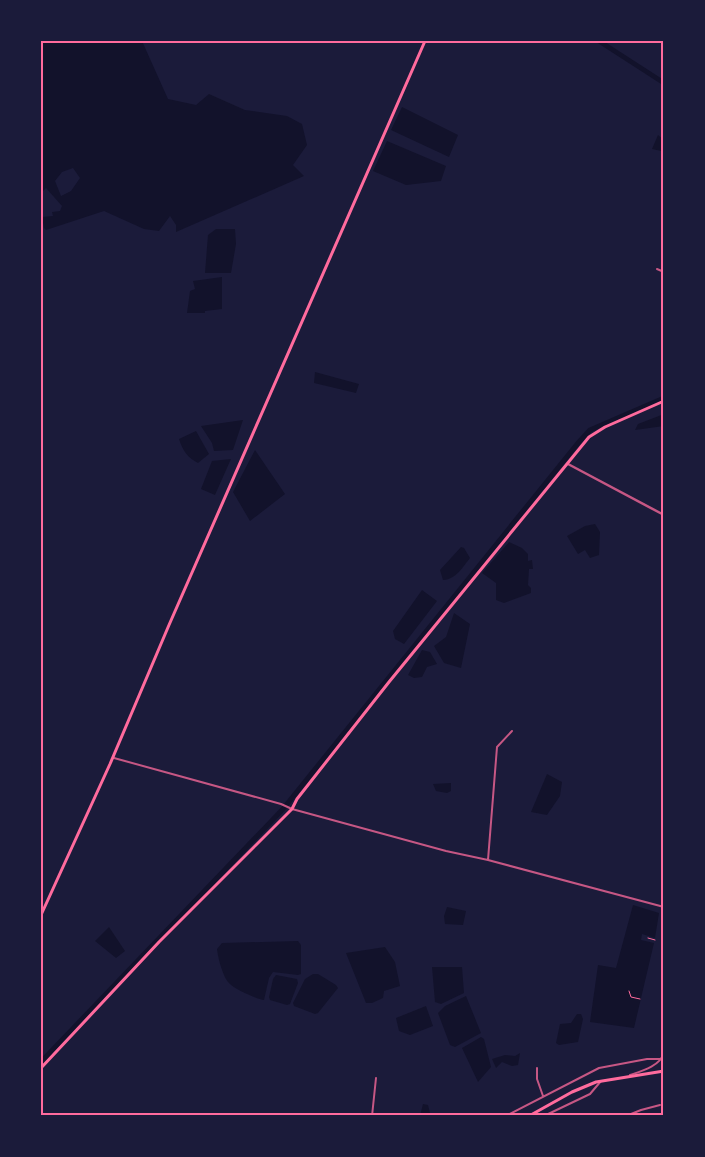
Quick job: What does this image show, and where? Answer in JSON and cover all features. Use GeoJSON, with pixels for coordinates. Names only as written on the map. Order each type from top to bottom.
{"type":"FeatureCollection","features":[{"type":"Feature","properties":{"kind":"main road"},"geometry":{"type":"LineString","coordinates":[[41,915],[425,41]]}},
{"type":"Feature","properties":{"kind":"main road"},"geometry":{"type":"LineString","coordinates":[[41,1068],[159,942],[292,809],[297,799],[389,682],[589,437],[605,427],[664,401]]}},
{"type":"Feature","properties":{"kind":"main road"},"geometry":{"type":"LineString","coordinates":[[529,1116],[572,1092],[601,1081],[664,1071]]}},
{"type":"Feature","properties":{"kind":"street"},"geometry":{"type":"LineString","coordinates":[[656,269],[664,272]]}},
{"type":"Feature","properties":{"kind":"street"},"geometry":{"type":"LineString","coordinates":[[568,464],[664,515]]}},
{"type":"Feature","properties":{"kind":"street"},"geometry":{"type":"LineString","coordinates":[[488,860],[497,747],[512,731]]}},
{"type":"Feature","properties":{"kind":"street"},"geometry":{"type":"LineString","coordinates":[[112,757],[446,851],[488,860],[664,907]]}},
{"type":"Feature","properties":{"kind":"street"},"geometry":{"type":"LineString","coordinates":[[630,1075],[662,1059],[664,1053]]}},
{"type":"Feature","properties":{"kind":"street"},"geometry":{"type":"LineString","coordinates":[[506,1116],[599,1068],[647,1059],[662,1059]]}},
{"type":"Feature","properties":{"kind":"street"},"geometry":{"type":"LineString","coordinates":[[537,1068],[537,1079],[543,1096]]}},
{"type":"Feature","properties":{"kind":"street"},"geometry":{"type":"LineString","coordinates":[[372,1116],[376,1078]]}},
{"type":"Feature","properties":{"kind":"street"},"geometry":{"type":"LineString","coordinates":[[544,1116],[590,1094],[601,1081]]}},
{"type":"Feature","properties":{"kind":"street"},"geometry":{"type":"LineString","coordinates":[[626,1116],[660,1105]]}},
{"type":"Feature","properties":{"kind":"path"},"geometry":{"type":"LineString","coordinates":[[648,938],[655,940]]}},
{"type":"Feature","properties":{"kind":"path"},"geometry":{"type":"LineString","coordinates":[[629,991],[631,997],[640,999]]}},
{"type":"Feature","properties":{"kind":"shaded area"},"geometry":{"type":"Polygon","coordinates":[[[41,41],[142,41],[168,99],[196,105],[209,94],[245,110],[287,116],[302,124],[307,145],[293,165],[304,176],[176,232],[176,225],[170,216],[159,231],[144,229],[104,211],[46,230],[42,217],[53,216],[52,212],[60,211],[62,206],[46,188],[41,193],[41,41]],[[73,168],[62,172],[55,181],[61,196],[71,191],[80,178],[73,168]]]}},
{"type":"Feature","properties":{"kind":"shaded area"},"geometry":{"type":"Polygon","coordinates":[[[402,107],[458,135],[449,157],[391,130],[402,107]]]}},
{"type":"Feature","properties":{"kind":"shaded area"},"geometry":{"type":"Polygon","coordinates":[[[658,135],[664,140],[661,151],[652,149],[658,135]]]}},
{"type":"Feature","properties":{"kind":"shaded area"},"geometry":{"type":"Polygon","coordinates":[[[387,141],[446,166],[441,181],[406,185],[373,171],[387,141]]]}},
{"type":"Feature","properties":{"kind":"shaded area"},"geometry":{"type":"Polygon","coordinates":[[[216,229],[235,229],[236,244],[231,273],[205,273],[208,235],[216,229]]]}},
{"type":"Feature","properties":{"kind":"shaded area"},"geometry":{"type":"Polygon","coordinates":[[[222,277],[222,309],[205,311],[205,313],[187,313],[190,291],[195,289],[193,281],[222,277]]]}},
{"type":"Feature","properties":{"kind":"shaded area"},"geometry":{"type":"Polygon","coordinates":[[[315,372],[359,384],[356,393],[314,383],[315,372]]]}},
{"type":"Feature","properties":{"kind":"shaded area"},"geometry":{"type":"Polygon","coordinates":[[[664,414],[664,426],[635,430],[638,424],[664,414]]]}},
{"type":"Feature","properties":{"kind":"shaded area"},"geometry":{"type":"Polygon","coordinates":[[[243,420],[233,450],[214,451],[212,443],[201,426],[243,420]]]}},
{"type":"Feature","properties":{"kind":"shaded area"},"geometry":{"type":"Polygon","coordinates":[[[196,431],[209,454],[198,463],[186,453],[179,439],[196,431]]]}},
{"type":"Feature","properties":{"kind":"shaded area"},"geometry":{"type":"Polygon","coordinates":[[[255,450],[285,494],[250,521],[233,492],[255,450]]]}},
{"type":"Feature","properties":{"kind":"shaded area"},"geometry":{"type":"Polygon","coordinates":[[[231,459],[215,495],[201,489],[212,461],[231,459]]]}},
{"type":"Feature","properties":{"kind":"shaded area"},"geometry":{"type":"Polygon","coordinates":[[[595,524],[600,532],[599,555],[590,558],[585,550],[578,554],[567,536],[585,526],[595,524]]]}},
{"type":"Feature","properties":{"kind":"shaded area"},"geometry":{"type":"Polygon","coordinates":[[[509,542],[522,548],[528,554],[528,561],[532,560],[533,569],[529,569],[528,585],[531,588],[531,593],[504,603],[496,600],[496,583],[482,573],[509,542]]]}},
{"type":"Feature","properties":{"kind":"shaded area"},"geometry":{"type":"Polygon","coordinates":[[[461,547],[464,548],[470,558],[455,575],[443,580],[440,570],[461,547]]]}},
{"type":"Feature","properties":{"kind":"shaded area"},"geometry":{"type":"Polygon","coordinates":[[[422,590],[437,601],[404,644],[395,639],[393,631],[422,590]]]}},
{"type":"Feature","properties":{"kind":"shaded area"},"geometry":{"type":"Polygon","coordinates":[[[454,613],[470,624],[461,668],[444,663],[434,646],[446,637],[454,613]]]}},
{"type":"Feature","properties":{"kind":"shaded area"},"geometry":{"type":"Polygon","coordinates":[[[422,650],[430,652],[437,664],[427,667],[422,677],[414,678],[408,675],[422,650]]]}},
{"type":"Feature","properties":{"kind":"shaded area"},"geometry":{"type":"Polygon","coordinates":[[[547,774],[562,782],[560,796],[547,815],[531,812],[547,774]]]}},
{"type":"Feature","properties":{"kind":"shaded area"},"geometry":{"type":"Polygon","coordinates":[[[451,783],[451,791],[447,793],[436,791],[433,784],[451,783]]]}},
{"type":"Feature","properties":{"kind":"shaded area"},"geometry":{"type":"Polygon","coordinates":[[[633,905],[659,913],[655,938],[642,934],[641,940],[654,943],[634,1028],[590,1022],[598,965],[616,968],[633,905]]]}},
{"type":"Feature","properties":{"kind":"shaded area"},"geometry":{"type":"Polygon","coordinates":[[[447,907],[466,911],[463,925],[445,924],[444,916],[447,907]]]}},
{"type":"Feature","properties":{"kind":"shaded area"},"geometry":{"type":"Polygon","coordinates":[[[109,927],[125,951],[116,958],[95,941],[109,927]]]}},
{"type":"Feature","properties":{"kind":"shaded area"},"geometry":{"type":"Polygon","coordinates":[[[298,941],[301,945],[301,974],[273,972],[269,978],[264,1000],[256,998],[229,983],[223,972],[217,949],[222,943],[298,941]]]}},
{"type":"Feature","properties":{"kind":"shaded area"},"geometry":{"type":"Polygon","coordinates":[[[385,947],[395,962],[400,986],[384,991],[383,998],[372,1003],[366,1003],[346,953],[385,947]]]}},
{"type":"Feature","properties":{"kind":"shaded area"},"geometry":{"type":"Polygon","coordinates":[[[432,967],[462,967],[464,993],[441,1004],[435,1002],[432,967]]]}},
{"type":"Feature","properties":{"kind":"shaded area"},"geometry":{"type":"Polygon","coordinates":[[[313,974],[318,974],[338,988],[318,1013],[315,1014],[294,1006],[293,1003],[305,979],[313,974]]]}},
{"type":"Feature","properties":{"kind":"shaded area"},"geometry":{"type":"Polygon","coordinates":[[[276,975],[297,979],[298,983],[290,1004],[287,1005],[270,1000],[273,979],[276,975]]]}},
{"type":"Feature","properties":{"kind":"shaded area"},"geometry":{"type":"Polygon","coordinates":[[[466,996],[481,1033],[455,1047],[450,1045],[438,1013],[445,1006],[466,996]]]}},
{"type":"Feature","properties":{"kind":"shaded area"},"geometry":{"type":"Polygon","coordinates":[[[426,1006],[433,1026],[410,1035],[399,1031],[396,1018],[426,1006]]]}},
{"type":"Feature","properties":{"kind":"shaded area"},"geometry":{"type":"Polygon","coordinates":[[[577,1014],[581,1014],[583,1019],[578,1042],[559,1045],[556,1043],[560,1024],[571,1023],[577,1014]]]}},
{"type":"Feature","properties":{"kind":"shaded area"},"geometry":{"type":"Polygon","coordinates":[[[481,1037],[484,1039],[491,1067],[478,1082],[462,1048],[481,1037]]]}},
{"type":"Feature","properties":{"kind":"shaded area"},"geometry":{"type":"Polygon","coordinates":[[[520,1053],[518,1065],[512,1066],[502,1062],[496,1068],[492,1059],[505,1055],[515,1056],[520,1053]]]}},
{"type":"Feature","properties":{"kind":"shaded area"},"geometry":{"type":"Polygon","coordinates":[[[423,1104],[428,1105],[430,1113],[440,1116],[420,1116],[423,1104]]]}},
{"type":"Feature","properties":{"kind":"waterway"},"geometry":{"type":"LineString","coordinates":[[599,41],[664,83]]}},
{"type":"Feature","properties":{"kind":"waterway"},"geometry":{"type":"LineString","coordinates":[[41,1062],[283,809],[590,430],[664,398]]}}]}
